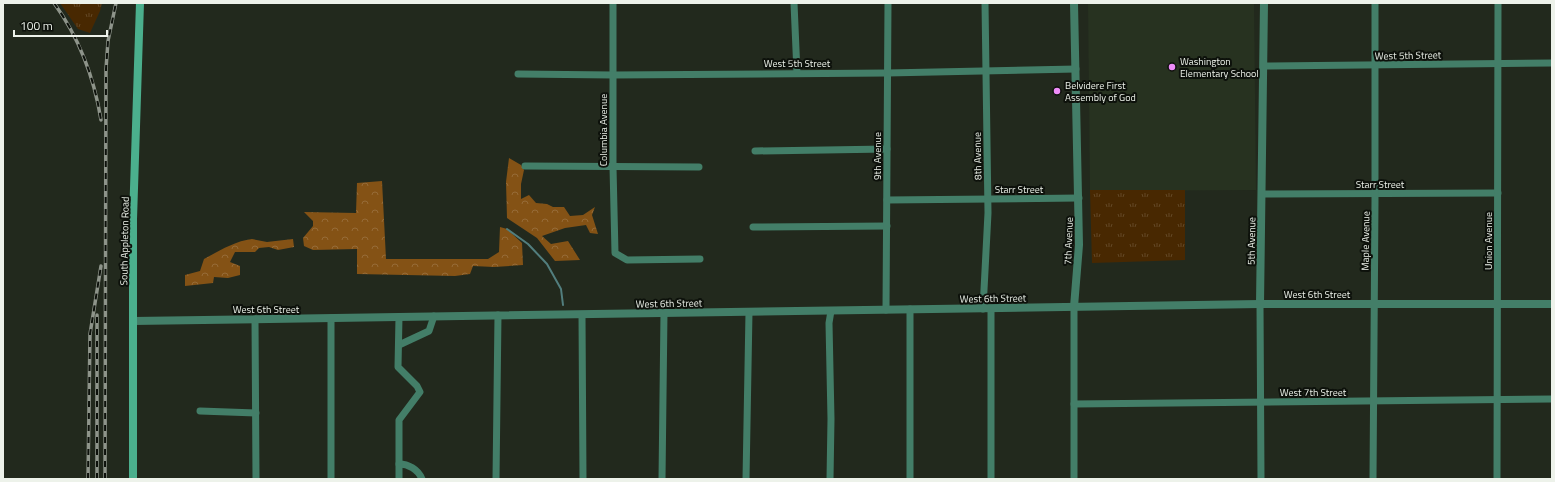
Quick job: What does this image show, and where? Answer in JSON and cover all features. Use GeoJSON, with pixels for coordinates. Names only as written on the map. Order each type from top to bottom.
{"type":"FeatureCollection","features":[{"type":"Feature","properties":{"kind":"main road","name":"South Appleton Road"},"geometry":{"type":"LineString","coordinates":[[133,479],[134,219],[140,3]]}},
{"type":"Feature","properties":{"kind":"street","name":"Columbia Avenue"},"geometry":{"type":"LineString","coordinates":[[613,3],[614,251],[618,256],[626,260],[700,259]]}},
{"type":"Feature","properties":{"kind":"street"},"geometry":{"type":"LineString","coordinates":[[794,3],[797,73]]}},
{"type":"Feature","properties":{"kind":"street","name":"9th Avenue"},"geometry":{"type":"LineString","coordinates":[[886,310],[888,3]]}},
{"type":"Feature","properties":{"kind":"street","name":"8th Avenue"},"geometry":{"type":"LineString","coordinates":[[985,3],[988,199],[987,309],[991,479]]}},
{"type":"Feature","properties":{"kind":"street","name":"7th Avenue"},"geometry":{"type":"LineString","coordinates":[[1074,3],[1079,198],[1079,245],[1074,307],[1074,479]]}},
{"type":"Feature","properties":{"kind":"street","name":"5th Avenue"},"geometry":{"type":"LineString","coordinates":[[1261,479],[1260,304],[1264,3]]}},
{"type":"Feature","properties":{"kind":"street","name":"Maple Avenue"},"geometry":{"type":"LineString","coordinates":[[1373,479],[1375,3]]}},
{"type":"Feature","properties":{"kind":"street","name":"Union Avenue"},"geometry":{"type":"LineString","coordinates":[[1497,479],[1498,3]]}},
{"type":"Feature","properties":{"kind":"street","name":"West 5th Street"},"geometry":{"type":"LineString","coordinates":[[1264,66],[1552,63]]}},
{"type":"Feature","properties":{"kind":"street","name":"West 5th Street"},"geometry":{"type":"LineString","coordinates":[[518,74],[613,75],[887,73],[1076,69]]}},
{"type":"Feature","properties":{"kind":"street"},"geometry":{"type":"LineString","coordinates":[[755,150],[887,149]]}},
{"type":"Feature","properties":{"kind":"street"},"geometry":{"type":"LineString","coordinates":[[525,166],[699,167]]}},
{"type":"Feature","properties":{"kind":"street","name":"Starr Street"},"geometry":{"type":"LineString","coordinates":[[1262,194],[1498,193]]}},
{"type":"Feature","properties":{"kind":"street","name":"Starr Street"},"geometry":{"type":"LineString","coordinates":[[887,200],[1079,198]]}},
{"type":"Feature","properties":{"kind":"street"},"geometry":{"type":"LineString","coordinates":[[753,228],[887,226]]}},
{"type":"Feature","properties":{"kind":"street","name":"West 6th Street"},"geometry":{"type":"LineString","coordinates":[[133,320],[582,315],[1260,304],[1552,304]]}},
{"type":"Feature","properties":{"kind":"street"},"geometry":{"type":"LineString","coordinates":[[910,309],[910,479]]}},
{"type":"Feature","properties":{"kind":"street"},"geometry":{"type":"LineString","coordinates":[[830,479],[829,323],[832,311]]}},
{"type":"Feature","properties":{"kind":"street"},"geometry":{"type":"LineString","coordinates":[[746,479],[749,312]]}},
{"type":"Feature","properties":{"kind":"street"},"geometry":{"type":"LineString","coordinates":[[662,479],[664,313]]}},
{"type":"Feature","properties":{"kind":"street"},"geometry":{"type":"LineString","coordinates":[[496,479],[498,315]]}},
{"type":"Feature","properties":{"kind":"street"},"geometry":{"type":"LineString","coordinates":[[582,315],[583,479]]}},
{"type":"Feature","properties":{"kind":"street"},"geometry":{"type":"LineString","coordinates":[[399,345],[429,331],[434,316]]}},
{"type":"Feature","properties":{"kind":"street"},"geometry":{"type":"LineString","coordinates":[[399,317],[398,367],[417,386],[420,392],[399,420],[399,479]]}},
{"type":"Feature","properties":{"kind":"street"},"geometry":{"type":"LineString","coordinates":[[331,318],[331,479]]}},
{"type":"Feature","properties":{"kind":"street"},"geometry":{"type":"LineString","coordinates":[[255,319],[256,479]]}},
{"type":"Feature","properties":{"kind":"street","name":"West 7th Street"},"geometry":{"type":"LineString","coordinates":[[1074,404],[1552,399]]}},
{"type":"Feature","properties":{"kind":"street"},"geometry":{"type":"LineString","coordinates":[[200,411],[256,412]]}},
{"type":"Feature","properties":{"kind":"street"},"geometry":{"type":"LineString","coordinates":[[399,464],[406,464],[410,466],[417,471],[422,479]]}},
{"type":"Feature","properties":{"kind":"shaded area","name":"Washington Elementary School"},"geometry":{"type":"Polygon","coordinates":[[[1088,3],[1254,3],[1256,190],[1090,191],[1088,3]]]}},
{"type":"Feature","properties":{"kind":"green space"},"geometry":{"type":"Polygon","coordinates":[[[60,3],[102,3],[90,33],[78,29],[60,3]]]}},
{"type":"Feature","properties":{"kind":"green space"},"geometry":{"type":"Polygon","coordinates":[[[509,158],[521,165],[524,170],[521,184],[521,199],[529,195],[536,203],[547,204],[553,207],[564,207],[570,216],[583,215],[595,207],[592,215],[598,234],[590,233],[586,225],[565,228],[542,236],[551,244],[568,241],[580,260],[555,261],[537,238],[507,218],[506,182],[509,158]]]}},
{"type":"Feature","properties":{"kind":"green space"},"geometry":{"type":"Polygon","coordinates":[[[382,181],[386,259],[488,259],[499,252],[500,227],[507,229],[522,243],[523,265],[494,267],[473,266],[470,274],[455,276],[357,274],[357,249],[313,250],[304,246],[303,238],[313,226],[313,221],[304,212],[356,213],[357,183],[382,181]]]}},
{"type":"Feature","properties":{"kind":"green space"},"geometry":{"type":"Polygon","coordinates":[[[1090,190],[1185,190],[1185,260],[1092,263],[1090,190]]]}},
{"type":"Feature","properties":{"kind":"green space"},"geometry":{"type":"Polygon","coordinates":[[[252,239],[267,242],[293,239],[294,247],[278,250],[269,247],[259,248],[255,252],[235,252],[230,262],[240,266],[240,275],[228,278],[214,277],[213,283],[185,286],[185,275],[200,271],[204,259],[233,244],[252,239]]]}},
{"type":"Feature","properties":{"kind":"waterway"},"geometry":{"type":"LineString","coordinates":[[507,229],[528,244],[547,264],[561,289],[563,305]]}},
{"type":"Feature","properties":{"kind":"railway"},"geometry":{"type":"LineString","coordinates":[[54,3],[71,30],[85,59],[101,120]]}},
{"type":"Feature","properties":{"kind":"railway"},"geometry":{"type":"LineString","coordinates":[[105,479],[106,69],[108,41],[116,3]]}},
{"type":"Feature","properties":{"kind":"railway"},"geometry":{"type":"LineString","coordinates":[[88,479],[90,334],[101,266]]}},
{"type":"Feature","properties":{"kind":"railway"},"geometry":{"type":"LineString","coordinates":[[97,315],[97,479]]}},
{"type":"Feature","properties":{"kind":"place","name":"Washington Elementary School"},"geometry":{"type":"Point","coordinates":[1172,67]}},
{"type":"Feature","properties":{"kind":"place","name":"Belvidere First Assembly of God"},"geometry":{"type":"Point","coordinates":[1057,91]}}]}
